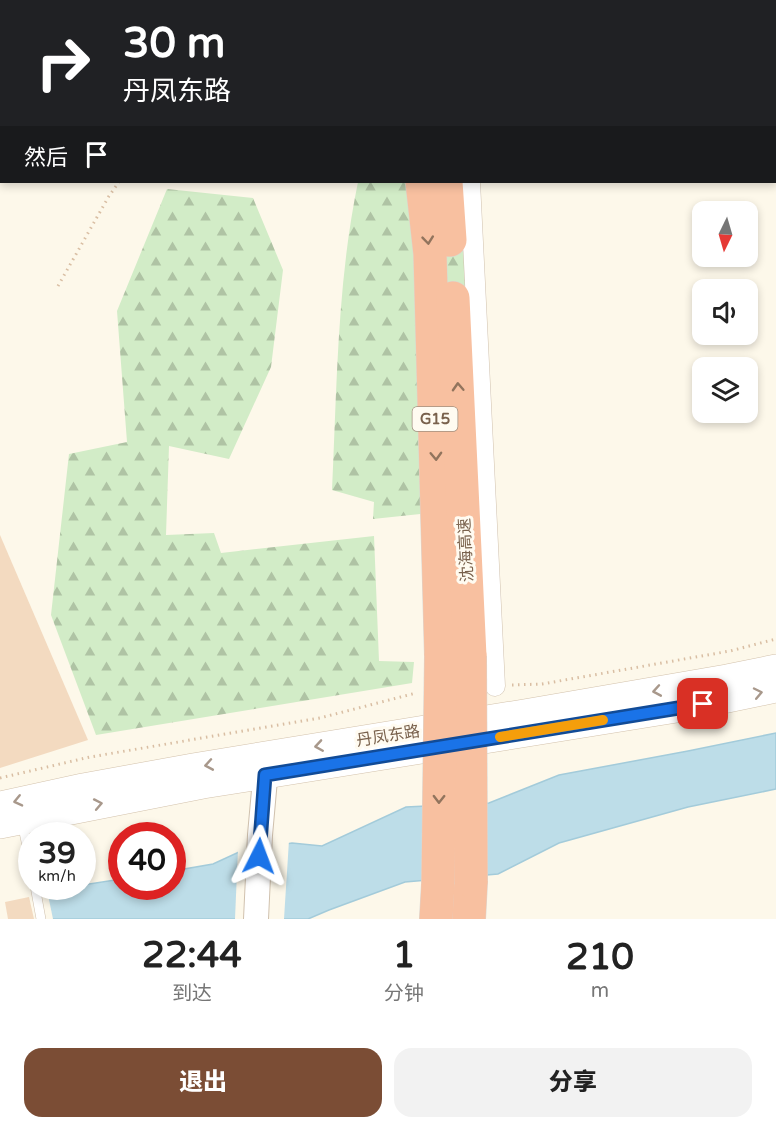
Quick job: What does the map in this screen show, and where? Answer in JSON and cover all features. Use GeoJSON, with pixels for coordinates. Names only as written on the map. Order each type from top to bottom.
{"type":"FeatureCollection","features":[{"type":"Feature","properties":{"kind":"highway","name":"沈海高速"},"geometry":{"type":"LineString","coordinates":[[422,183],[430,254],[441,656],[436,919]]}},
{"type":"Feature","properties":{"kind":"highway","name":"沈海高速"},"geometry":{"type":"LineString","coordinates":[[446,183],[470,656],[471,881],[469,919]]}},
{"type":"Feature","properties":{"kind":"main road","name":"丹凤东路"},"geometry":{"type":"LineString","coordinates":[[7,816],[187,788],[266,765],[524,713],[776,668]]}},
{"type":"Feature","properties":{"kind":"main road","name":"丹凤东路"},"geometry":{"type":"LineString","coordinates":[[266,765],[689,707],[776,689]]}},
{"type":"Feature","properties":{"kind":"street"},"geometry":{"type":"LineString","coordinates":[[470,183],[495,686]]}},
{"type":"Feature","properties":{"kind":"street"},"geometry":{"type":"LineString","coordinates":[[256,919],[266,765]]}},
{"type":"Feature","properties":{"kind":"lane"},"geometry":{"type":"LineString","coordinates":[[7,816],[18,840]]}},
{"type":"Feature","properties":{"kind":"lane"},"geometry":{"type":"LineString","coordinates":[[37,900],[41,919]]}},
{"type":"Feature","properties":{"kind":"path"},"geometry":{"type":"LineString","coordinates":[[58,286],[118,183]]}},
{"type":"Feature","properties":{"kind":"path"},"geometry":{"type":"LineString","coordinates":[[495,686],[542,684],[730,651],[776,639]]}},
{"type":"Feature","properties":{"kind":"path"},"geometry":{"type":"LineString","coordinates":[[0,778],[90,757],[320,718],[426,691]]}},
{"type":"Feature","properties":{"kind":"green space"},"geometry":{"type":"Polygon","coordinates":[[[358,183],[461,183],[477,508],[373,519],[374,502],[332,490],[342,297],[358,183]]]}},
{"type":"Feature","properties":{"kind":"green space"},"geometry":{"type":"Polygon","coordinates":[[[167,189],[253,198],[283,270],[271,367],[229,459],[169,446],[166,535],[214,533],[221,553],[374,536],[379,661],[414,662],[412,683],[96,735],[51,615],[69,454],[127,442],[117,311],[167,189]]]}},
{"type":"Feature","properties":{"kind":"water"},"geometry":{"type":"Polygon","coordinates":[[[776,733],[776,789],[688,807],[559,843],[498,874],[405,882],[308,919],[0,919],[0,908],[26,900],[96,900],[96,883],[108,881],[108,900],[186,900],[186,869],[213,864],[239,852],[292,843],[322,846],[406,807],[489,803],[559,775],[776,733]]]}},
{"type":"Feature","properties":{"kind":"pier"},"geometry":{"type":"Polygon","coordinates":[[[289,840],[284,919],[235,919],[238,849],[289,840]]]}},
{"type":"Feature","properties":{"kind":"pier"},"geometry":{"type":"Polygon","coordinates":[[[18,899],[49,900],[53,919],[0,919],[0,905],[18,899]]]}},
{"type":"Feature","properties":{"kind":"building"},"geometry":{"type":"Polygon","coordinates":[[[0,535],[88,740],[0,768],[0,535]]]}},
{"type":"Feature","properties":{"kind":"building"},"geometry":{"type":"Polygon","coordinates":[[[30,900],[34,919],[8,919],[5,902],[30,900]]]}},
{"type":"Feature","properties":{"kind":"slow traffic"},"geometry":{"type":"LineString","coordinates":[[500,737],[603,720]]}},
{"type":"Feature","properties":{"kind":"route"},"geometry":{"type":"LineString","coordinates":[[259,856],[265,775],[703,704]]}}]}
